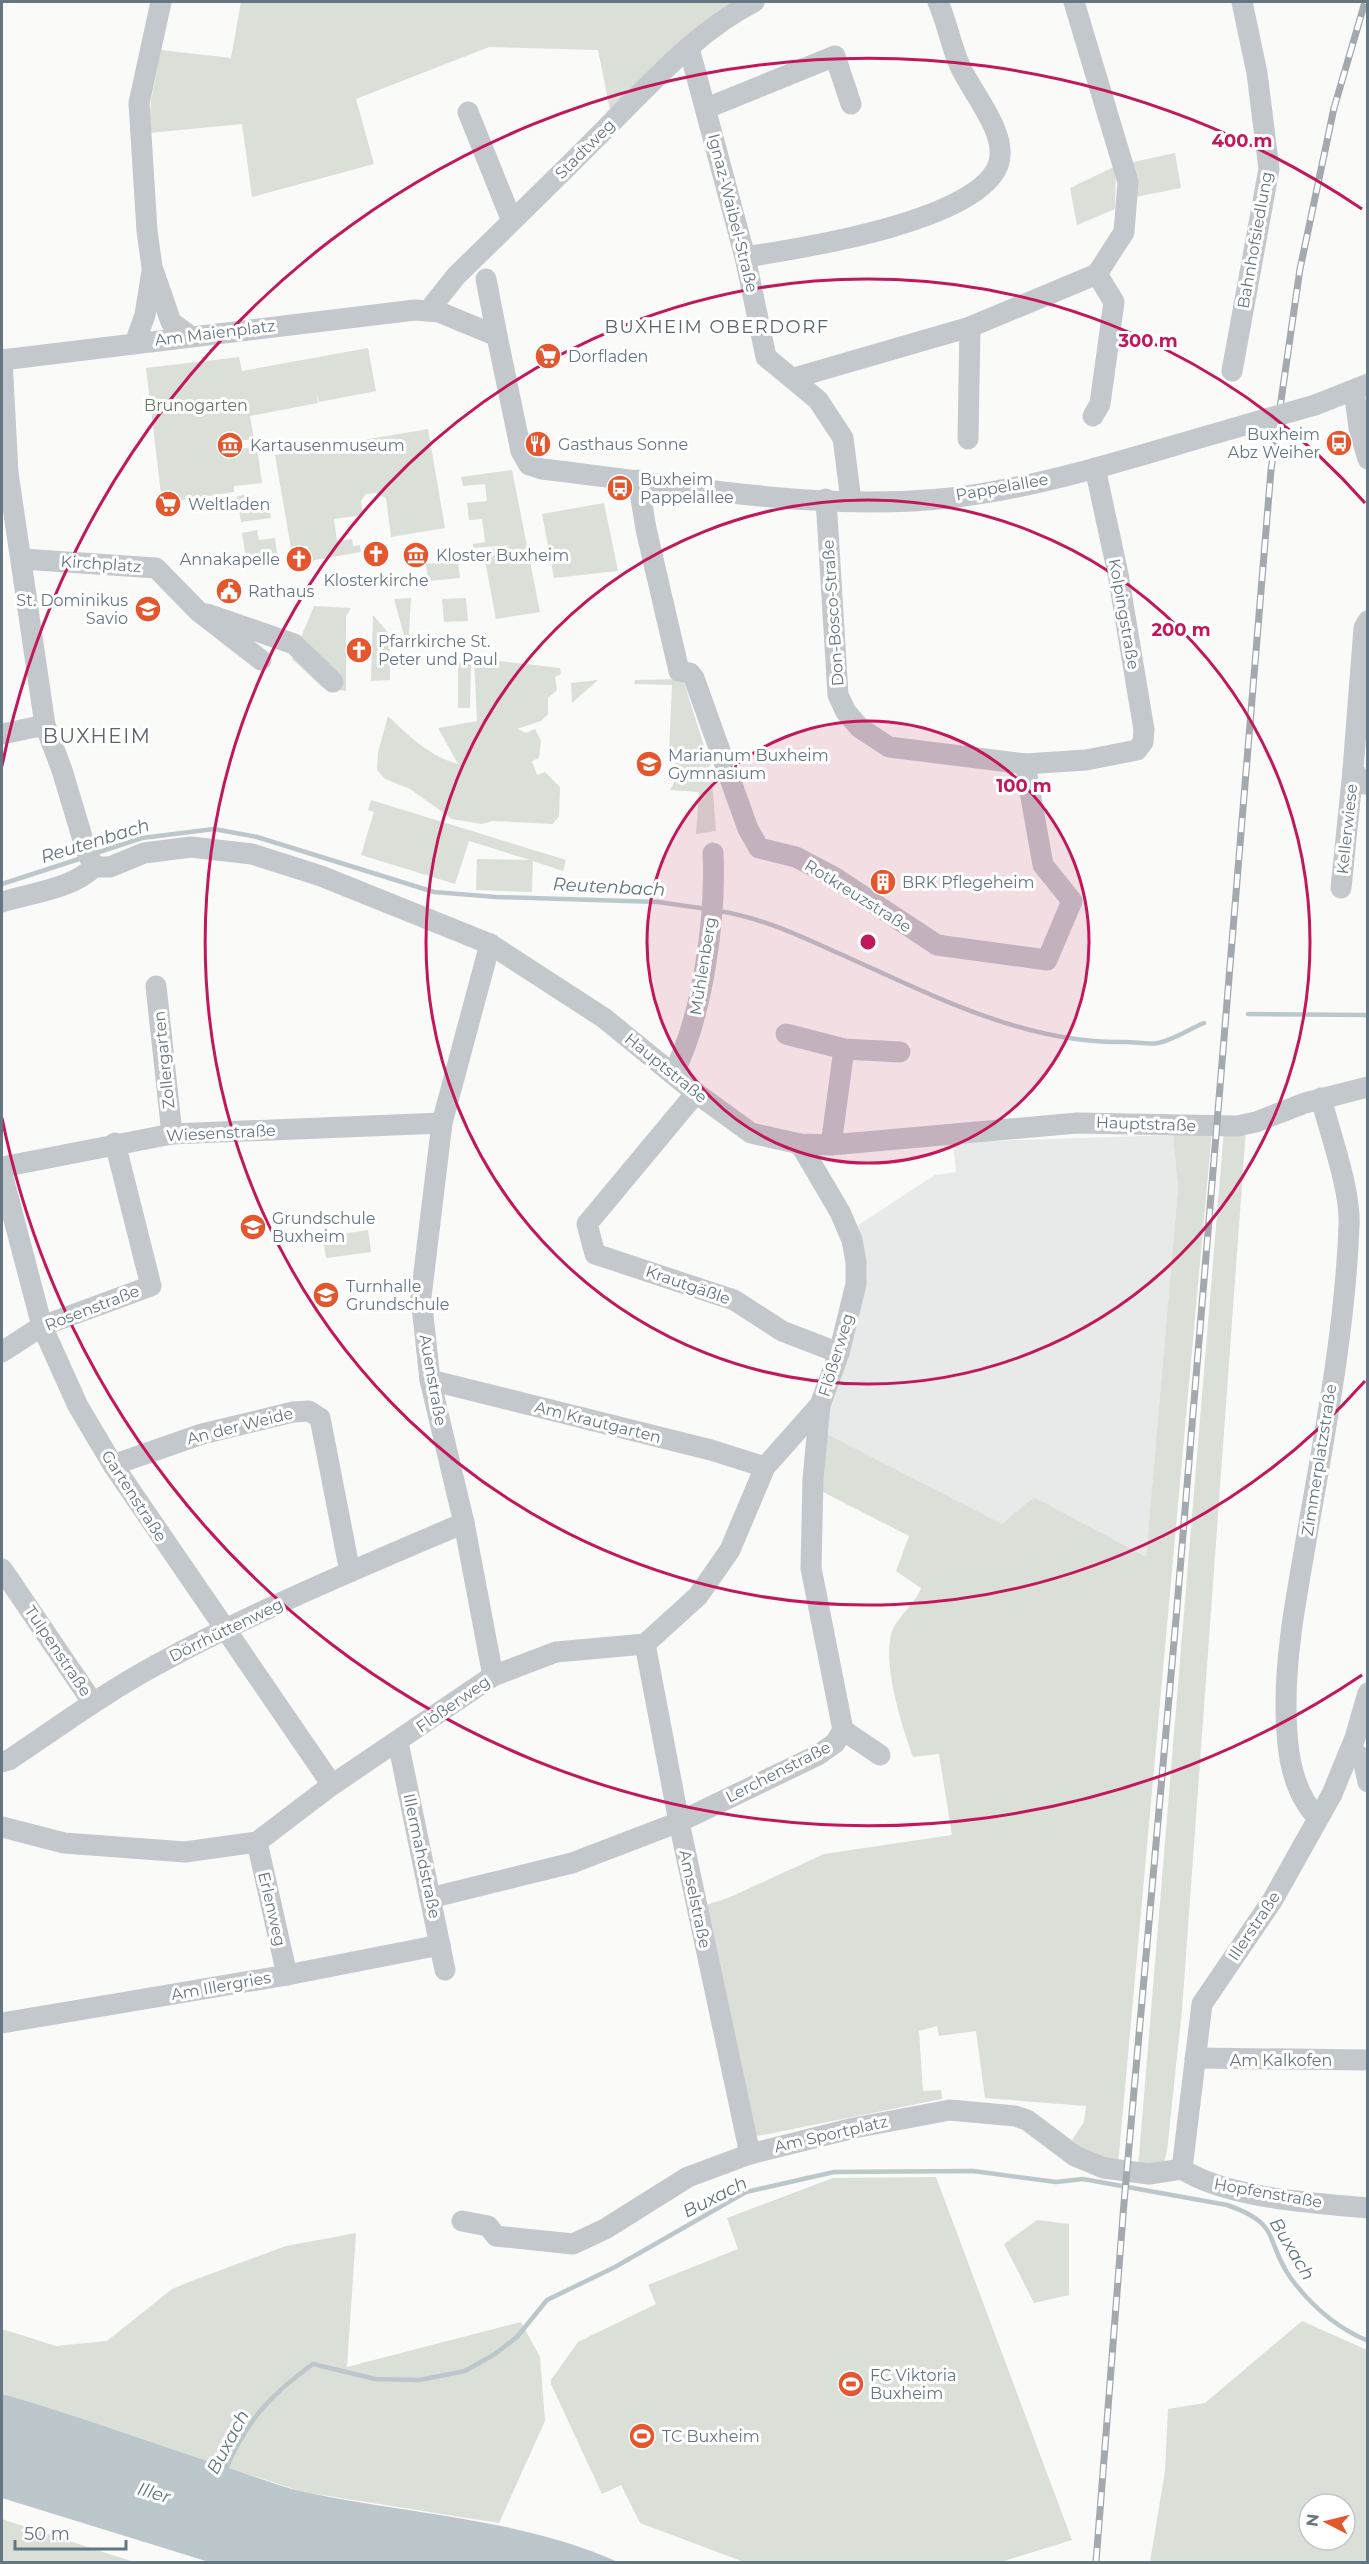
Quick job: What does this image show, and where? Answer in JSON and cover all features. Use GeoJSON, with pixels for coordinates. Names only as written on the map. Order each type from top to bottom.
{"type":"FeatureCollection","features":[{"type":"Feature","properties":{"kind":"street"},"geometry":{"type":"LineString","coordinates":[[161,2],[139,103],[147,231],[152,267],[171,322],[190,336]]}},
{"type":"Feature","properties":{"kind":"street","name":"Stadtweg"},"geometry":{"type":"LineString","coordinates":[[429,310],[456,276],[652,80],[740,9],[754,2]]}},
{"type":"Feature","properties":{"kind":"street"},"geometry":{"type":"LineString","coordinates":[[794,378],[970,327],[1097,274],[1124,232],[1128,182],[1074,2]]}},
{"type":"Feature","properties":{"kind":"street","name":"Bahnhofsiedlung"},"geometry":{"type":"LineString","coordinates":[[1232,371],[1269,169],[1257,73],[1242,2]]}},
{"type":"Feature","properties":{"kind":"street"},"geometry":{"type":"LineString","coordinates":[[745,257],[819,246],[911,222],[963,200],[992,176],[999,161],[996,130],[960,66],[946,4]]}},
{"type":"Feature","properties":{"kind":"street","name":"Ignaz-Waibel-Straße"},"geometry":{"type":"LineString","coordinates":[[689,48],[707,108],[745,257],[766,357],[818,400],[843,438],[851,501]]}},
{"type":"Feature","properties":{"kind":"street"},"geometry":{"type":"LineString","coordinates":[[707,108],[835,56],[852,104]]}},
{"type":"Feature","properties":{"kind":"street"},"geometry":{"type":"LineString","coordinates":[[468,112],[513,221]]}},
{"type":"Feature","properties":{"kind":"street"},"geometry":{"type":"LineString","coordinates":[[135,343],[145,315],[152,267]]}},
{"type":"Feature","properties":{"kind":"street"},"geometry":{"type":"LineString","coordinates":[[1093,416],[1100,404],[1114,302],[1097,274]]}},
{"type":"Feature","properties":{"kind":"street"},"geometry":{"type":"LineString","coordinates":[[486,279],[497,336]]}},
{"type":"Feature","properties":{"kind":"street"},"geometry":{"type":"LineString","coordinates":[[429,310],[497,336]]}},
{"type":"Feature","properties":{"kind":"street","name":"Am Maienplatz"},"geometry":{"type":"LineString","coordinates":[[2,360],[190,336],[429,310]]}},
{"type":"Feature","properties":{"kind":"street"},"geometry":{"type":"LineString","coordinates":[[968,439],[970,327]]}},
{"type":"Feature","properties":{"kind":"street","name":"Pappelallee"},"geometry":{"type":"LineString","coordinates":[[497,336],[521,451],[529,465],[542,469],[826,500],[905,501],[984,494],[1095,468],[1315,405],[1361,387]]}},
{"type":"Feature","properties":{"kind":"street"},"geometry":{"type":"LineString","coordinates":[[2,360],[3,421],[8,473],[45,725],[90,858]]}},
{"type":"Feature","properties":{"kind":"street"},"geometry":{"type":"LineString","coordinates":[[1361,387],[1359,428],[1368,459]]}},
{"type":"Feature","properties":{"kind":"street","name":"Kolpingstraße"},"geometry":{"type":"LineString","coordinates":[[1095,468],[1118,574],[1144,730],[1143,742],[1137,750],[1129,754]]}},
{"type":"Feature","properties":{"kind":"street","name":"Rotkreuzstraße"},"geometry":{"type":"LineString","coordinates":[[638,480],[646,529],[679,671],[690,673],[694,678],[748,829],[759,848],[796,857],[834,877],[937,945],[1047,960],[1072,900],[1043,865],[1025,764]]}},
{"type":"Feature","properties":{"kind":"street","name":"Don-Bosco-Straße"},"geometry":{"type":"LineString","coordinates":[[826,500],[838,695],[846,712],[860,728],[889,747],[1025,764],[1129,754]]}},
{"type":"Feature","properties":{"kind":"street","name":"Kirchplatz"},"geometry":{"type":"LineString","coordinates":[[22,559],[156,568],[198,611],[261,660]]}},
{"type":"Feature","properties":{"kind":"street"},"geometry":{"type":"LineString","coordinates":[[198,611],[227,618],[253,631],[294,644],[333,682]]}},
{"type":"Feature","properties":{"kind":"street","name":"Kellerwiese"},"geometry":{"type":"LineString","coordinates":[[1341,888],[1360,777],[1364,628],[1368,621]]}},
{"type":"Feature","properties":{"kind":"street"},"geometry":{"type":"LineString","coordinates":[[2,734],[45,725]]}},
{"type":"Feature","properties":{"kind":"street","name":"Hauptstraße"},"geometry":{"type":"LineString","coordinates":[[2,902],[68,882],[90,858],[110,867],[144,853],[168,848],[234,850],[321,876],[490,944],[603,1018],[696,1093],[751,1133],[800,1144],[831,1145],[1067,1123],[1237,1126],[1256,1122],[1321,1098],[1368,1087]]}},
{"type":"Feature","properties":{"kind":"street","name":"Mühlenberg"},"geometry":{"type":"LineString","coordinates":[[673,1074],[681,1059],[698,1006],[712,911],[713,854]]}},
{"type":"Feature","properties":{"kind":"street","name":"Auenstraße"},"geometry":{"type":"LineString","coordinates":[[490,944],[442,1123],[421,1297],[430,1380],[464,1523],[493,1676]]}},
{"type":"Feature","properties":{"kind":"street","name":"Zollergarten"},"geometry":{"type":"LineString","coordinates":[[156,986],[172,1134]]}},
{"type":"Feature","properties":{"kind":"street"},"geometry":{"type":"LineString","coordinates":[[786,1034],[844,1049],[900,1052]]}},
{"type":"Feature","properties":{"kind":"street"},"geometry":{"type":"LineString","coordinates":[[831,1145],[844,1049]]}},
{"type":"Feature","properties":{"kind":"street","name":"Krautgäßle"},"geometry":{"type":"LineString","coordinates":[[696,1093],[587,1224],[595,1254],[734,1300],[782,1331],[839,1353]]}},
{"type":"Feature","properties":{"kind":"street","name":"Zimmerplatzstraße"},"geometry":{"type":"LineString","coordinates":[[1318,1818],[1306,1805],[1292,1766],[1286,1702],[1288,1660],[1298,1589],[1331,1393],[1349,1226],[1344,1190],[1321,1098]]}},
{"type":"Feature","properties":{"kind":"street","name":"Wiesenstraße"},"geometry":{"type":"LineString","coordinates":[[2,1167],[115,1143],[172,1134],[442,1123]]}},
{"type":"Feature","properties":{"kind":"street","name":"Rosenstraße"},"geometry":{"type":"LineString","coordinates":[[2,1352],[42,1326],[151,1286],[115,1143]]}},
{"type":"Feature","properties":{"kind":"street","name":"Flößerweg"},"geometry":{"type":"LineString","coordinates":[[2,1827],[64,1843],[185,1852],[257,1842],[332,1785],[493,1676],[556,1652],[645,1644],[698,1596],[730,1550],[765,1467],[820,1405],[839,1353],[856,1284],[854,1251],[840,1212],[800,1144]]}},
{"type":"Feature","properties":{"kind":"street","name":"Gartenstraße"},"geometry":{"type":"LineString","coordinates":[[2,1174],[42,1326],[78,1407],[113,1465],[332,1785]]}},
{"type":"Feature","properties":{"kind":"street","name":"Am Krautgarten"},"geometry":{"type":"LineString","coordinates":[[430,1380],[711,1450],[765,1467]]}},
{"type":"Feature","properties":{"kind":"street","name":"Lerchenstraße"},"geometry":{"type":"LineString","coordinates":[[430,1898],[572,1863],[679,1822],[818,1755],[835,1743],[843,1730],[811,1568],[813,1479],[820,1405]]}},
{"type":"Feature","properties":{"kind":"street","name":"An der Weide"},"geometry":{"type":"LineString","coordinates":[[113,1465],[202,1434],[293,1412],[314,1413],[320,1418],[350,1572]]}},
{"type":"Feature","properties":{"kind":"street","name":"Dörrhüttenweg"},"geometry":{"type":"LineString","coordinates":[[2,1762],[9,1761],[93,1703],[158,1664],[350,1572],[464,1523]]}},
{"type":"Feature","properties":{"kind":"street","name":"Tulpenstraße"},"geometry":{"type":"LineString","coordinates":[[2,1569],[93,1703]]}},
{"type":"Feature","properties":{"kind":"street","name":"Amselstraße"},"geometry":{"type":"LineString","coordinates":[[645,1644],[679,1822],[750,2154]]}},
{"type":"Feature","properties":{"kind":"street","name":"Illerstraße"},"geometry":{"type":"LineString","coordinates":[[1177,2169],[1195,2058],[1200,2011],[1205,1998],[1272,1901],[1332,1794],[1351,1750],[1368,1693]]}},
{"type":"Feature","properties":{"kind":"street"},"geometry":{"type":"LineString","coordinates":[[843,1730],[880,1755]]}},
{"type":"Feature","properties":{"kind":"street","name":"Illermahdstraße"},"geometry":{"type":"LineString","coordinates":[[398,1742],[445,1970]]}},
{"type":"Feature","properties":{"kind":"street"},"geometry":{"type":"LineString","coordinates":[[1351,1750],[1363,1759],[1368,1782]]}},
{"type":"Feature","properties":{"kind":"street","name":"Erlenweg"},"geometry":{"type":"LineString","coordinates":[[257,1842],[287,1975]]}},
{"type":"Feature","properties":{"kind":"street","name":"Am Illergries"},"geometry":{"type":"LineString","coordinates":[[2,2023],[287,1975],[440,1946]]}},
{"type":"Feature","properties":{"kind":"street","name":"Am Kalkofen"},"geometry":{"type":"LineString","coordinates":[[1195,2058],[1368,2060]]}},
{"type":"Feature","properties":{"kind":"street","name":"Am Sportplatz"},"geometry":{"type":"LineString","coordinates":[[462,2221],[488,2226],[496,2236],[573,2244],[605,2229],[688,2177],[750,2154],[930,2112],[975,2110],[1027,2120],[1075,2156],[1104,2168],[1149,2174],[1177,2169]]}},
{"type":"Feature","properties":{"kind":"street","name":"Hopfenstraße"},"geometry":{"type":"LineString","coordinates":[[1177,2169],[1200,2180],[1279,2198],[1368,2208]]}},
{"type":"Feature","properties":{"kind":"shaded area"},"geometry":{"type":"Polygon","coordinates":[[[1173,1135],[1178,1188],[1146,1558],[1034,1497],[1003,1525],[825,1433],[863,1252],[858,1225],[935,1175],[956,1172],[953,1142],[1173,1135]]]}},
{"type":"Feature","properties":{"kind":"green space"},"geometry":{"type":"Polygon","coordinates":[[[241,2],[735,2],[610,110],[598,50],[489,47],[356,99],[374,164],[252,197],[242,124],[149,133],[151,100],[161,50],[231,58],[241,2]]]}},
{"type":"Feature","properties":{"kind":"green space"},"geometry":{"type":"Polygon","coordinates":[[[1175,153],[1181,188],[1135,197],[1129,163],[1175,153]]]}},
{"type":"Feature","properties":{"kind":"green space"},"geometry":{"type":"Polygon","coordinates":[[[1116,166],[1115,209],[1077,225],[1070,188],[1116,166]]]}},
{"type":"Feature","properties":{"kind":"green space","name":"Brunogarten"},"geometry":{"type":"Polygon","coordinates":[[[368,348],[376,391],[319,402],[316,390],[318,403],[250,416],[254,439],[237,441],[236,437],[223,439],[225,455],[237,454],[237,449],[257,447],[262,483],[234,486],[234,492],[175,501],[173,492],[161,494],[146,368],[239,357],[242,371],[368,348]]]}},
{"type":"Feature","properties":{"kind":"green space"},"geometry":{"type":"Polygon","coordinates":[[[428,429],[445,528],[391,537],[386,498],[376,493],[366,494],[361,501],[363,515],[334,519],[337,541],[352,539],[353,546],[360,545],[361,552],[310,561],[308,546],[291,548],[275,455],[428,429]]]}},
{"type":"Feature","properties":{"kind":"green space"},"geometry":{"type":"Polygon","coordinates":[[[512,470],[540,612],[496,619],[483,550],[514,545],[473,548],[473,544],[485,542],[482,519],[469,520],[467,503],[487,501],[485,484],[463,486],[461,477],[512,470]]]}},
{"type":"Feature","properties":{"kind":"green space"},"geometry":{"type":"Polygon","coordinates":[[[250,494],[252,507],[269,504],[271,518],[241,522],[237,496],[250,494]]]}},
{"type":"Feature","properties":{"kind":"green space"},"geometry":{"type":"Polygon","coordinates":[[[604,503],[618,571],[554,578],[542,514],[604,503]]]}},
{"type":"Feature","properties":{"kind":"green space"},"geometry":{"type":"Polygon","coordinates":[[[257,530],[259,540],[275,538],[277,553],[246,558],[242,533],[257,530]]]}},
{"type":"Feature","properties":{"kind":"green space"},"geometry":{"type":"Polygon","coordinates":[[[458,561],[460,578],[428,581],[426,564],[458,561]]]}},
{"type":"Feature","properties":{"kind":"green space"},"geometry":{"type":"Polygon","coordinates":[[[411,598],[408,650],[394,599],[411,598]]]}},
{"type":"Feature","properties":{"kind":"green space"},"geometry":{"type":"Polygon","coordinates":[[[466,598],[468,621],[444,622],[442,599],[466,598]]]}},
{"type":"Feature","properties":{"kind":"green space"},"geometry":{"type":"Polygon","coordinates":[[[314,606],[351,608],[346,616],[346,691],[322,687],[292,659],[314,606]]]}},
{"type":"Feature","properties":{"kind":"green space"},"geometry":{"type":"Polygon","coordinates":[[[373,615],[390,635],[390,680],[371,681],[373,615]]]}},
{"type":"Feature","properties":{"kind":"green space"},"geometry":{"type":"Polygon","coordinates":[[[474,658],[560,668],[561,674],[555,677],[557,690],[548,698],[548,714],[541,721],[517,729],[526,733],[535,729],[541,741],[539,758],[532,761],[537,775],[545,772],[560,787],[559,816],[553,824],[493,821],[481,824],[452,819],[410,789],[385,779],[377,770],[378,752],[388,716],[429,751],[458,764],[438,728],[477,721],[474,658]]]}},
{"type":"Feature","properties":{"kind":"green space"},"geometry":{"type":"Polygon","coordinates":[[[458,662],[471,665],[470,708],[458,708],[458,662]]]}},
{"type":"Feature","properties":{"kind":"green space"},"geometry":{"type":"Polygon","coordinates":[[[683,679],[711,768],[716,831],[696,834],[699,792],[670,790],[677,771],[673,757],[669,753],[672,685],[634,684],[635,680],[683,679]]]}},
{"type":"Feature","properties":{"kind":"green space"},"geometry":{"type":"Polygon","coordinates":[[[598,680],[572,703],[571,683],[598,680]]]}},
{"type":"Feature","properties":{"kind":"green space"},"geometry":{"type":"Polygon","coordinates":[[[371,800],[566,860],[563,871],[533,861],[532,892],[476,890],[477,859],[530,860],[469,841],[455,884],[361,855],[374,812],[368,810],[371,800]]]}},
{"type":"Feature","properties":{"kind":"green space"},"geometry":{"type":"Polygon","coordinates":[[[1246,1129],[1182,2010],[1167,2151],[1162,2168],[1138,2168],[1224,1130],[1246,1129]]]}},
{"type":"Feature","properties":{"kind":"green space"},"geometry":{"type":"Polygon","coordinates":[[[1212,1130],[1118,2165],[1088,2154],[1072,2140],[1084,2122],[1086,2106],[985,2098],[976,2031],[939,2036],[937,2026],[919,2031],[923,2091],[941,2090],[942,2099],[758,2136],[754,2132],[703,1906],[728,1898],[824,1854],[952,1835],[939,1754],[913,1757],[899,1713],[892,1679],[889,1648],[891,1635],[921,1588],[896,1571],[909,1536],[819,1490],[825,1433],[1002,1524],[1034,1497],[1146,1557],[1178,1188],[1173,1135],[1212,1130]]]}},
{"type":"Feature","properties":{"kind":"green space"},"geometry":{"type":"Polygon","coordinates":[[[368,1230],[371,1252],[326,1258],[323,1237],[368,1230]]]}},
{"type":"Feature","properties":{"kind":"green space","name":"FC Viktoria Buxheim"},"geometry":{"type":"Polygon","coordinates":[[[936,2177],[1072,2540],[1001,2562],[744,2562],[640,2523],[621,2485],[602,2494],[551,2384],[551,2380],[578,2342],[656,2304],[648,2285],[738,2249],[727,2218],[833,2178],[936,2177]]]}},
{"type":"Feature","properties":{"kind":"green space"},"geometry":{"type":"Polygon","coordinates":[[[1037,2220],[1069,2224],[1069,2295],[1034,2303],[1004,2244],[1037,2220]]]}},
{"type":"Feature","properties":{"kind":"green space"},"geometry":{"type":"Polygon","coordinates":[[[356,2233],[347,2367],[521,2322],[540,2357],[545,2421],[499,2523],[303,2492],[2,2394],[2,2329],[56,2346],[107,2341],[172,2289],[286,2246],[356,2233]]]}},
{"type":"Feature","properties":{"kind":"green space"},"geometry":{"type":"Polygon","coordinates":[[[1302,2321],[1367,2350],[1367,2562],[1150,2562],[1165,2471],[1168,2409],[1205,2403],[1302,2321]]]}},
{"type":"Feature","properties":{"kind":"green space"},"geometry":{"type":"Polygon","coordinates":[[[2,2519],[134,2562],[2,2562],[2,2519]]]}},
{"type":"Feature","properties":{"kind":"water","name":"Iller"},"geometry":{"type":"Polygon","coordinates":[[[2,2394],[294,2490],[503,2526],[581,2547],[618,2562],[209,2562],[2,2498],[2,2394]]]}},
{"type":"Feature","properties":{"kind":"waterway","name":"Reutenbach"},"geometry":{"type":"LineString","coordinates":[[93,854],[142,838],[214,829],[257,837],[434,892],[496,897],[658,902],[707,909]]}},
{"type":"Feature","properties":{"kind":"waterway","name":"Reutenbach"},"geometry":{"type":"LineString","coordinates":[[2,884],[82,858]]}},
{"type":"Feature","properties":{"kind":"waterway","name":"Reutenbach"},"geometry":{"type":"LineString","coordinates":[[718,911],[780,928],[978,1014],[1051,1035],[1088,1041],[1154,1044],[1164,1042],[1204,1023]]}},
{"type":"Feature","properties":{"kind":"waterway","name":"Reutenbach"},"geometry":{"type":"LineString","coordinates":[[1248,1014],[1368,1015]]}},
{"type":"Feature","properties":{"kind":"waterway","name":"Buxach"},"geometry":{"type":"LineString","coordinates":[[225,2471],[242,2437],[261,2410],[284,2387],[313,2364],[375,2379],[419,2380],[465,2371],[495,2354],[517,2337],[547,2300],[615,2267],[746,2192],[834,2172],[973,2171],[1056,2182],[1083,2179],[1227,2205],[1244,2212],[1264,2226],[1290,2277],[1324,2315],[1368,2341]]}},
{"type":"Feature","properties":{"kind":"railway"},"geometry":{"type":"LineString","coordinates":[[1096,2562],[1124,2203],[1176,1619],[1271,470],[1300,269],[1334,108],[1365,2]]}},
{"type":"Feature","properties":{"kind":"place","name":"Dorfladen"},"geometry":{"type":"Point","coordinates":[548,356]}},
{"type":"Feature","properties":{"kind":"place","name":"Buxheim Abz Weiher"},"geometry":{"type":"Point","coordinates":[1339,443]}},
{"type":"Feature","properties":{"kind":"place","name":"Gasthaus Sonne"},"geometry":{"type":"Point","coordinates":[538,444]}},
{"type":"Feature","properties":{"kind":"place","name":"Kartausenmuseum"},"geometry":{"type":"Point","coordinates":[230,445]}},
{"type":"Feature","properties":{"kind":"place","name":"Buxheim Pappelallee"},"geometry":{"type":"Point","coordinates":[620,488]}},
{"type":"Feature","properties":{"kind":"place","name":"Weltladen"},"geometry":{"type":"Point","coordinates":[168,504]}},
{"type":"Feature","properties":{"kind":"place","name":"Klosterkirche"},"geometry":{"type":"Point","coordinates":[376,554]}},
{"type":"Feature","properties":{"kind":"place","name":"Kloster Buxheim"},"geometry":{"type":"Point","coordinates":[416,555]}},
{"type":"Feature","properties":{"kind":"place","name":"Annakapelle"},"geometry":{"type":"Point","coordinates":[299,559]}},
{"type":"Feature","properties":{"kind":"place","name":"Rathaus"},"geometry":{"type":"Point","coordinates":[229,591]}},
{"type":"Feature","properties":{"kind":"place","name":"St. Dominikus Savio"},"geometry":{"type":"Point","coordinates":[148,609]}},
{"type":"Feature","properties":{"kind":"place","name":"Pfarrkirche St. Peter und Paul"},"geometry":{"type":"Point","coordinates":[359,650]}},
{"type":"Feature","properties":{"kind":"place","name":"Marianum Buxheim Gymnasium"},"geometry":{"type":"Point","coordinates":[649,764]}},
{"type":"Feature","properties":{"kind":"place","name":"BRK Pflegeheim"},"geometry":{"type":"Point","coordinates":[883,882]}},
{"type":"Feature","properties":{"kind":"place","name":"Grundschule Buxheim"},"geometry":{"type":"Point","coordinates":[253,1227]}},
{"type":"Feature","properties":{"kind":"place","name":"Turnhalle Grundschule"},"geometry":{"type":"Point","coordinates":[326,1295]}},
{"type":"Feature","properties":{"kind":"place","name":"FC Viktoria Buxheim"},"geometry":{"type":"Point","coordinates":[851,2384]}},
{"type":"Feature","properties":{"kind":"place","name":"TC Buxheim"},"geometry":{"type":"Point","coordinates":[642,2436]}},
{"type":"Feature","properties":{"kind":"district","name":"BUXHEIM OBERDORF"},"geometry":{"type":"Point","coordinates":[717,327]}},
{"type":"Feature","properties":{"kind":"district","name":"BUXHEIM"},"geometry":{"type":"Point","coordinates":[97,736]}}]}
